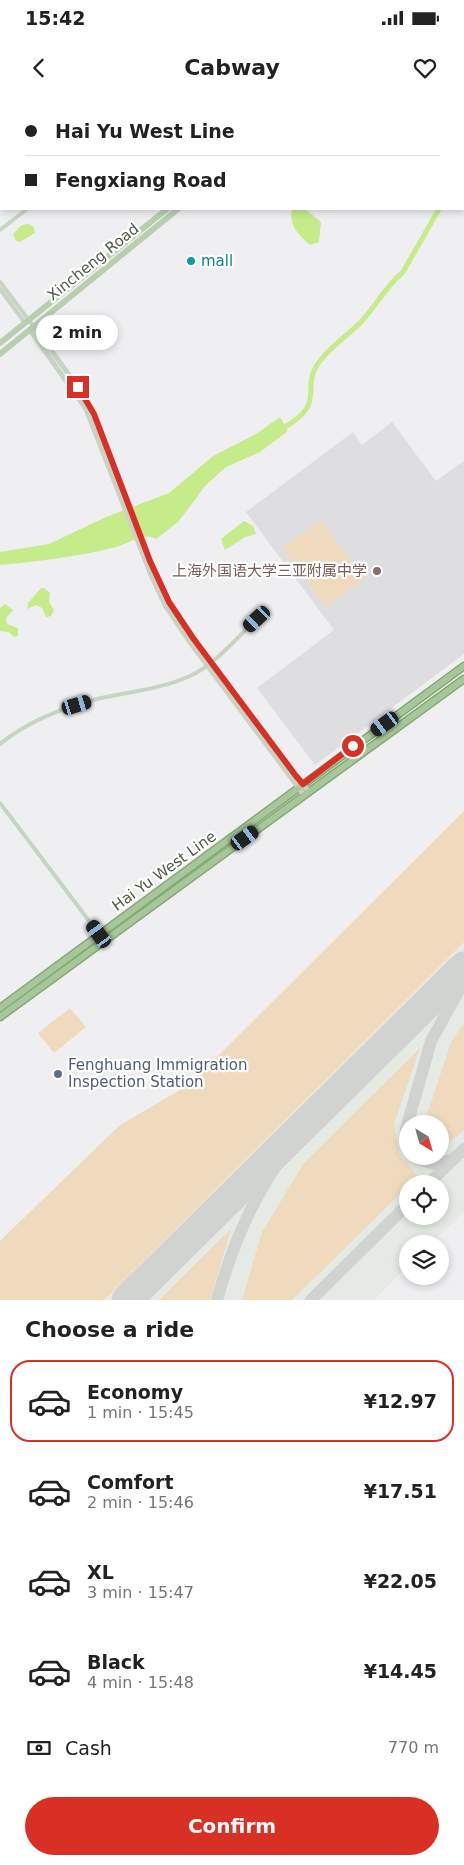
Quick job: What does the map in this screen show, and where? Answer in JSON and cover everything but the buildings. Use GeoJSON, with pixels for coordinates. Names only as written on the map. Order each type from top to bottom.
{"type":"FeatureCollection","features":[{"type":"Feature","properties":{"kind":"highway","name":"Hai Yu West Line"},"geometry":{"type":"LineString","coordinates":[[0,1008],[300,785],[464,666]]}},
{"type":"Feature","properties":{"kind":"highway","name":"Hai Yu West Line"},"geometry":{"type":"LineString","coordinates":[[0,1018],[464,679]]}},
{"type":"Feature","properties":{"kind":"main road","name":"Xincheng Road"},"geometry":{"type":"LineString","coordinates":[[0,343],[166,210]]}},
{"type":"Feature","properties":{"kind":"main road","name":"Xincheng Road"},"geometry":{"type":"LineString","coordinates":[[0,354],[177,210]]}},
{"type":"Feature","properties":{"kind":"street"},"geometry":{"type":"LineString","coordinates":[[0,230],[26,210]]}},
{"type":"Feature","properties":{"kind":"street"},"geometry":{"type":"LineString","coordinates":[[0,282],[86,409],[140,541],[169,602],[209,664],[306,793]]}},
{"type":"Feature","properties":{"kind":"street"},"geometry":{"type":"LineString","coordinates":[[0,289],[27,322]]}},
{"type":"Feature","properties":{"kind":"street"},"geometry":{"type":"LineString","coordinates":[[0,744],[18,731],[60,710],[94,700],[155,688],[190,676],[209,664],[257,619]]}},
{"type":"Feature","properties":{"kind":"street"},"geometry":{"type":"LineString","coordinates":[[0,803],[99,934]]}},
{"type":"Feature","properties":{"kind":"shaded area"},"geometry":{"type":"Polygon","coordinates":[[[292,210],[306,210],[321,222],[319,242],[310,245],[298,233],[293,225],[292,210]]]}},
{"type":"Feature","properties":{"kind":"shaded area"},"geometry":{"type":"Polygon","coordinates":[[[29,224],[34,227],[35,233],[20,242],[16,241],[13,234],[22,225],[29,224]]]}},
{"type":"Feature","properties":{"kind":"shaded area"},"geometry":{"type":"Polygon","coordinates":[[[280,417],[288,431],[260,452],[226,467],[206,485],[178,522],[156,539],[146,537],[116,547],[87,553],[0,565],[0,552],[49,544],[106,517],[169,493],[213,456],[256,434],[280,417]]]}},
{"type":"Feature","properties":{"kind":"shaded area","name":"上海外国语大学三亚附属中学"},"geometry":{"type":"Polygon","coordinates":[[[392,422],[436,481],[464,461],[464,654],[315,765],[257,688],[334,630],[246,512],[353,432],[362,445],[392,422]]]}},
{"type":"Feature","properties":{"kind":"shaded area"},"geometry":{"type":"Polygon","coordinates":[[[320,520],[364,579],[326,607],[283,548],[320,520]]]}},
{"type":"Feature","properties":{"kind":"shaded area"},"geometry":{"type":"Polygon","coordinates":[[[244,521],[253,526],[256,534],[245,537],[225,550],[221,539],[244,521]]]}},
{"type":"Feature","properties":{"kind":"shaded area"},"geometry":{"type":"Polygon","coordinates":[[[41,588],[50,593],[49,602],[54,610],[51,616],[46,617],[42,608],[36,605],[27,609],[28,603],[41,588]]]}},
{"type":"Feature","properties":{"kind":"shaded area"},"geometry":{"type":"Polygon","coordinates":[[[5,604],[13,610],[6,618],[7,624],[18,628],[18,636],[14,637],[9,632],[0,631],[0,608],[5,604]]]}},
{"type":"Feature","properties":{"kind":"shaded area"},"geometry":{"type":"Polygon","coordinates":[[[464,811],[464,1212],[440,1235],[399,1235],[399,1274],[374,1300],[0,1300],[0,1241],[119,1126],[185,1087],[464,811]]]}},
{"type":"Feature","properties":{"kind":"shaded area"},"geometry":{"type":"Polygon","coordinates":[[[464,811],[464,942],[104,1300],[0,1300],[0,1241],[119,1126],[185,1087],[204,1070],[464,811]]]}},
{"type":"Feature","properties":{"kind":"shaded area"},"geometry":{"type":"Polygon","coordinates":[[[70,1008],[86,1027],[54,1053],[38,1033],[70,1008]]]}},
{"type":"Feature","properties":{"kind":"shaded area"},"geometry":{"type":"Polygon","coordinates":[[[464,1023],[464,1130],[449,1142],[449,1115],[427,1115],[451,1042],[464,1023]]]}},
{"type":"Feature","properties":{"kind":"shaded area"},"geometry":{"type":"Polygon","coordinates":[[[420,1048],[394,1124],[399,1165],[408,1165],[417,1175],[399,1175],[399,1195],[292,1300],[242,1300],[262,1232],[304,1163],[420,1048]]]}},
{"type":"Feature","properties":{"kind":"shaded area"},"geometry":{"type":"Polygon","coordinates":[[[231,1229],[210,1300],[159,1300],[231,1229]]]}},
{"type":"Feature","properties":{"kind":"waterway"},"geometry":{"type":"LineString","coordinates":[[281,429],[296,420],[305,411],[311,395],[314,371],[320,361],[334,345],[361,322],[391,283],[403,272],[438,210]]}},
{"type":"Feature","properties":{"kind":"taxiway"},"geometry":{"type":"LineString","coordinates":[[410,1115],[431,1041],[464,981]]}},
{"type":"Feature","properties":{"kind":"taxiway"},"geometry":{"type":"LineString","coordinates":[[217,1300],[234,1247],[256,1199],[284,1154],[319,1110]]}},
{"type":"Feature","properties":{"kind":"taxiway"},"geometry":{"type":"LineString","coordinates":[[437,1175],[464,1149]]}},
{"type":"Feature","properties":{"kind":"taxiway"},"geometry":{"type":"LineString","coordinates":[[311,1300],[399,1213]]}},
{"type":"Feature","properties":{"kind":"runway"},"geometry":{"type":"LineString","coordinates":[[127,1300],[464,967]]}},
{"type":"Feature","properties":{"kind":"place","name":"mall"},"geometry":{"type":"Point","coordinates":[191,261]}},
{"type":"Feature","properties":{"kind":"place","name":"上海外国语大学三亚附属中学"},"geometry":{"type":"Point","coordinates":[377,571]}},
{"type":"Feature","properties":{"kind":"place","name":"Fenghuang Immigration Inspection Station"},"geometry":{"type":"Point","coordinates":[58,1074]}},
{"type":"Feature","properties":{"kind":"route"},"geometry":{"type":"LineString","coordinates":[[78,387],[94,414],[150,561],[169,602],[193,638],[296,776],[303,784],[353,746]]}}]}
